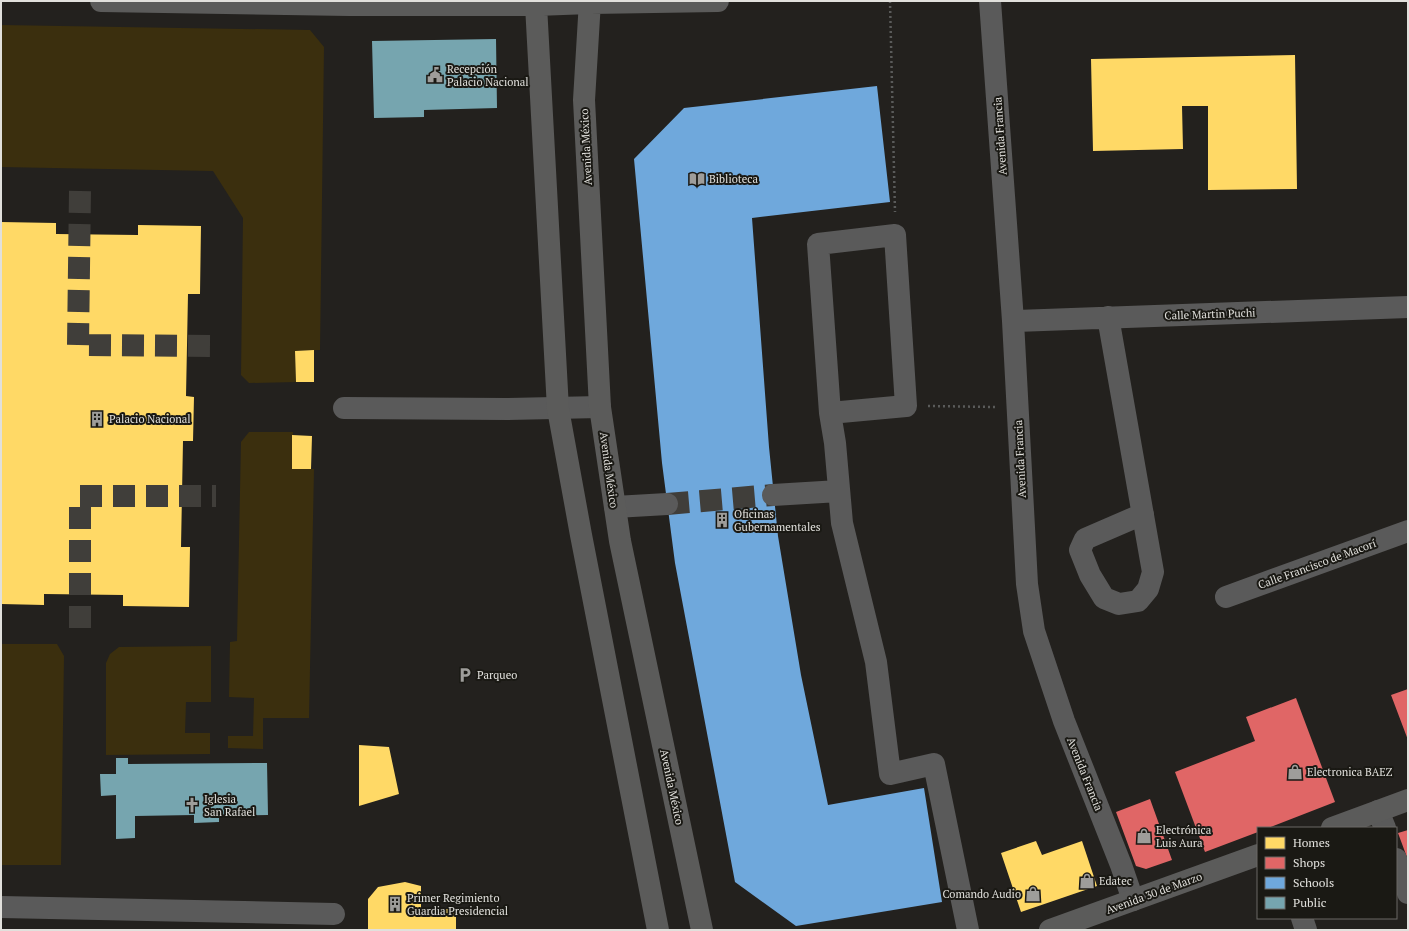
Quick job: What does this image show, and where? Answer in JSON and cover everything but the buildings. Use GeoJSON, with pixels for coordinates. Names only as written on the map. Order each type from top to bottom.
{"type":"FeatureCollection","features":[{"type":"Feature","properties":{"kind":"main road"},"geometry":{"type":"LineString","coordinates":[[101,1],[349,3],[718,1]]}},
{"type":"Feature","properties":{"kind":"main road","name":"Avenida México"},"geometry":{"type":"LineString","coordinates":[[590,2],[584,100],[600,407],[620,541],[702,930]]}},
{"type":"Feature","properties":{"kind":"main road"},"geometry":{"type":"LineString","coordinates":[[535,3],[558,409],[658,930]]}},
{"type":"Feature","properties":{"kind":"main road"},"geometry":{"type":"LineString","coordinates":[[1338,827],[1381,820],[1408,800]]}},
{"type":"Feature","properties":{"kind":"main road","name":"Avenida 30 de Marzo"},"geometry":{"type":"LineString","coordinates":[[1050,930],[1257,856]]}},
{"type":"Feature","properties":{"kind":"street","name":"Avenida Francia"},"geometry":{"type":"LineString","coordinates":[[990,1],[1013,321],[1027,584],[1034,631],[1064,721],[1121,865],[1133,900]]}},
{"type":"Feature","properties":{"kind":"street"},"geometry":{"type":"LineString","coordinates":[[830,412],[906,406],[896,235],[818,244],[830,412],[835,443],[842,523],[876,662],[890,774],[934,764],[968,930]]}},
{"type":"Feature","properties":{"kind":"street","name":"Calle Martin Puchi"},"geometry":{"type":"LineString","coordinates":[[1013,321],[1408,307]]}},
{"type":"Feature","properties":{"kind":"street"},"geometry":{"type":"LineString","coordinates":[[1108,317],[1143,514]]}},
{"type":"Feature","properties":{"kind":"street"},"geometry":{"type":"LineString","coordinates":[[344,408],[558,409],[600,407]]}},
{"type":"Feature","properties":{"kind":"street"},"geometry":{"type":"LineString","coordinates":[[773,494],[839,491]]}},
{"type":"Feature","properties":{"kind":"street"},"geometry":{"type":"LineString","coordinates":[[615,507],[667,504]]}},
{"type":"Feature","properties":{"kind":"street","name":"Calle Francisco de Macorí"},"geometry":{"type":"LineString","coordinates":[[1226,597],[1408,531]]}},
{"type":"Feature","properties":{"kind":"street"},"geometry":{"type":"LineString","coordinates":[[1397,862],[1408,893]]}},
{"type":"Feature","properties":{"kind":"street"},"geometry":{"type":"LineString","coordinates":[[1,907],[334,914]]}},
{"type":"Feature","properties":{"kind":"street"},"geometry":{"type":"LineString","coordinates":[[1302,919],[1306,930]]}},
{"type":"Feature","properties":{"kind":"path"},"geometry":{"type":"LineString","coordinates":[[890,1],[896,235]]}},
{"type":"Feature","properties":{"kind":"path"},"geometry":{"type":"LineString","coordinates":[[906,406],[1017,407]]}},
{"type":"Feature","properties":{"kind":"shaded area"},"geometry":{"type":"Polygon","coordinates":[[[1,25],[310,30],[324,47],[320,350],[295,351],[296,382],[249,383],[241,375],[243,218],[213,171],[1,167],[1,25]]]}},
{"type":"Feature","properties":{"kind":"shaded area"},"geometry":{"type":"Polygon","coordinates":[[[249,432],[293,432],[292,469],[314,469],[309,718],[263,718],[263,749],[228,748],[228,736],[253,736],[254,698],[229,697],[230,642],[237,641],[241,442],[249,432]]]}},
{"type":"Feature","properties":{"kind":"shaded area"},"geometry":{"type":"Polygon","coordinates":[[[1,644],[57,644],[64,656],[61,865],[1,865],[1,644]]]}},
{"type":"Feature","properties":{"kind":"shaded area"},"geometry":{"type":"Polygon","coordinates":[[[211,646],[211,702],[186,702],[185,733],[210,733],[210,754],[106,755],[106,663],[110,654],[119,647],[211,646]]]}},
{"type":"Feature","properties":{"kind":"tunnel"},"geometry":{"type":"LineString","coordinates":[[80,191],[78,345],[220,346]]}},
{"type":"Feature","properties":{"kind":"tunnel"},"geometry":{"type":"LineString","coordinates":[[667,504],[773,495]]}},
{"type":"Feature","properties":{"kind":"tunnel"},"geometry":{"type":"LineString","coordinates":[[80,628],[80,496],[216,496]]}},
{"type":"Feature","properties":{"kind":"place","name":"Recepción Palacio Nacional"},"geometry":{"type":"Point","coordinates":[435,75]}},
{"type":"Feature","properties":{"kind":"place","name":"Biblioteca"},"geometry":{"type":"Point","coordinates":[697,179]}},
{"type":"Feature","properties":{"kind":"place","name":"Palacio Nacional"},"geometry":{"type":"Point","coordinates":[97,419]}},
{"type":"Feature","properties":{"kind":"place","name":"Oficinas Gubernamentales"},"geometry":{"type":"Point","coordinates":[722,520]}},
{"type":"Feature","properties":{"kind":"place","name":"Parqueo"},"geometry":{"type":"Point","coordinates":[465,675]}},
{"type":"Feature","properties":{"kind":"place","name":"Electronica BAEZ"},"geometry":{"type":"Point","coordinates":[1295,772]}},
{"type":"Feature","properties":{"kind":"place","name":"Iglesia San Rafael"},"geometry":{"type":"Point","coordinates":[192,805]}},
{"type":"Feature","properties":{"kind":"place","name":"Electrónica Luis Aura"},"geometry":{"type":"Point","coordinates":[1144,836]}},
{"type":"Feature","properties":{"kind":"place","name":"Edatec"},"geometry":{"type":"Point","coordinates":[1087,881]}},
{"type":"Feature","properties":{"kind":"place","name":"Comando Audio"},"geometry":{"type":"Point","coordinates":[1033,894]}},
{"type":"Feature","properties":{"kind":"place","name":"Primer Regimiento Guardia Presidencial"},"geometry":{"type":"Point","coordinates":[395,904]}}]}
